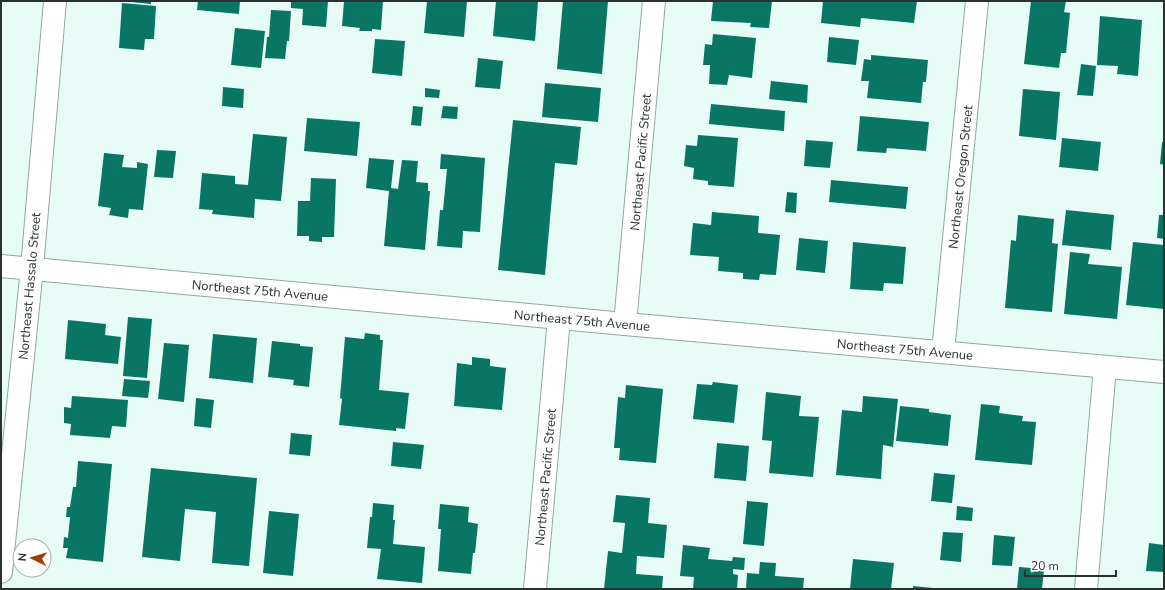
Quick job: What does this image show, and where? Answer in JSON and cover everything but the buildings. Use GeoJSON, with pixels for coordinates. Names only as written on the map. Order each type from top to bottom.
{"type":"FeatureCollection","features":[{"type":"Feature","properties":{"kind":"street","name":"Northeast Hassalo Street"},"geometry":{"type":"LineString","coordinates":[[1,572],[32,268],[55,1]]}},
{"type":"Feature","properties":{"kind":"street","name":"Northeast Pacific Street"},"geometry":{"type":"LineString","coordinates":[[625,324],[654,1]]}},
{"type":"Feature","properties":{"kind":"street","name":"Northeast Oregon Street"},"geometry":{"type":"LineString","coordinates":[[943,352],[977,1]]}},
{"type":"Feature","properties":{"kind":"street","name":"Northeast 75th Avenue"},"geometry":{"type":"LineString","coordinates":[[1,266],[1164,372]]}},
{"type":"Feature","properties":{"kind":"street","name":"Northeast Pacific Street"},"geometry":{"type":"LineString","coordinates":[[535,589],[560,318]]}},
{"type":"Feature","properties":{"kind":"street"},"geometry":{"type":"LineString","coordinates":[[1086,589],[1105,367]]}}]}
